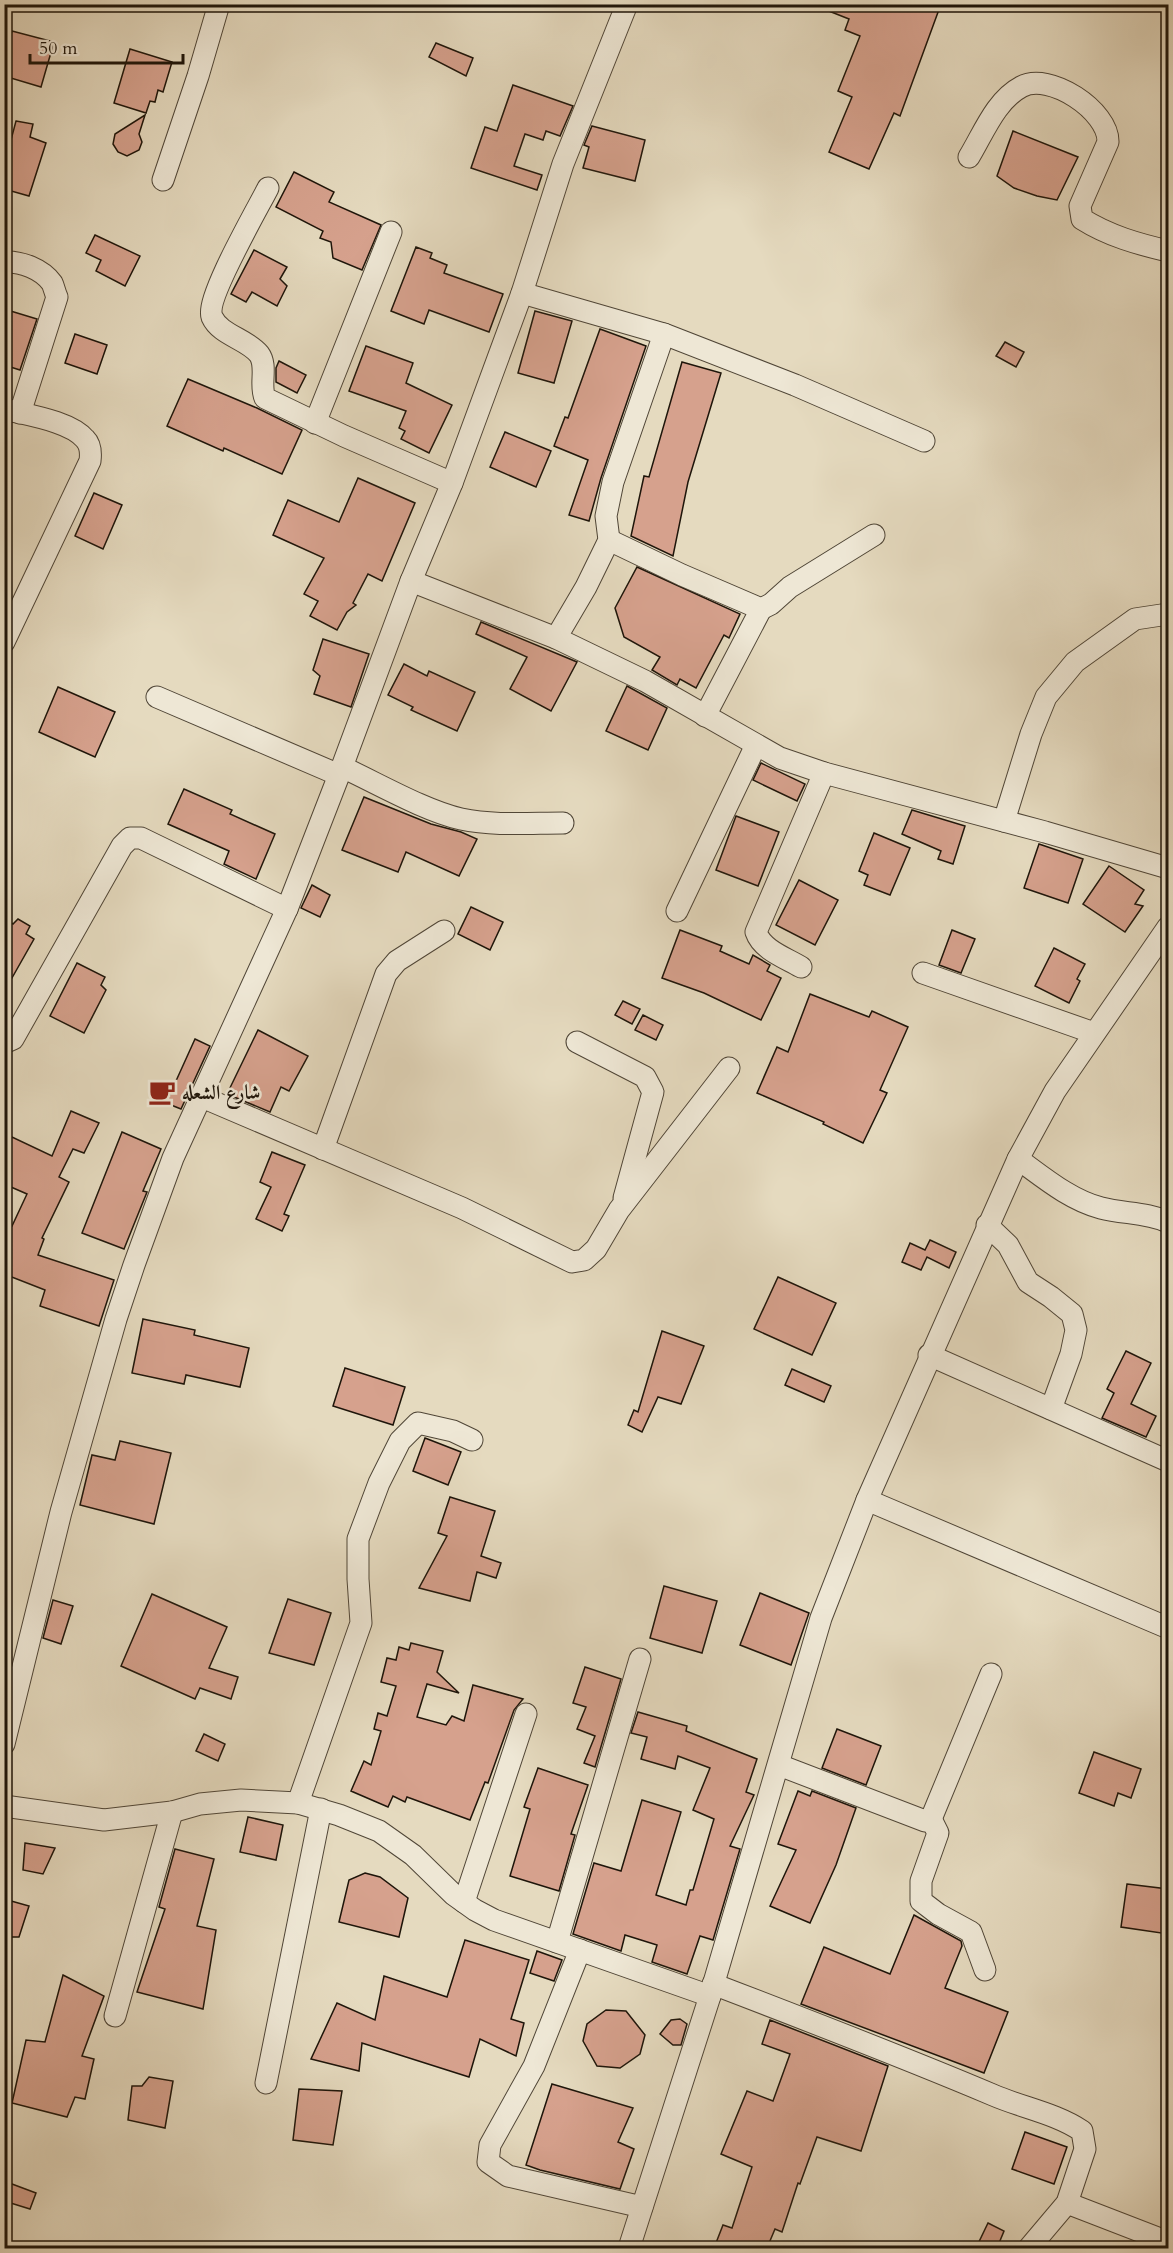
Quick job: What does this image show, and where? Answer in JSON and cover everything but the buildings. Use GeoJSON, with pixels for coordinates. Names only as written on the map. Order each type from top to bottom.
{"type":"FeatureCollection","features":[{"type":"Feature","properties":{"kind":"street"},"geometry":{"type":"LineString","coordinates":[[163,180],[198,76],[219,4]]}},
{"type":"Feature","properties":{"kind":"street"},"geometry":{"type":"LineString","coordinates":[[4,1744],[61,1512],[116,1319],[173,1158],[287,909],[411,581],[452,483],[522,293],[563,164],[627,4]]}},
{"type":"Feature","properties":{"kind":"street"},"geometry":{"type":"LineString","coordinates":[[969,157],[1004,100],[1023,85],[1037,82],[1075,96],[1097,116],[1108,134],[1108,142],[1080,206],[1082,219],[1098,229],[1135,243],[1168,251]]}},
{"type":"Feature","properties":{"kind":"street"},"geometry":{"type":"LineString","coordinates":[[268,188],[218,285],[211,305],[212,317],[221,327],[259,354],[263,368],[261,390],[265,398],[315,423],[452,483]]}},
{"type":"Feature","properties":{"kind":"street"},"geometry":{"type":"LineString","coordinates":[[315,423],[391,232]]}},
{"type":"Feature","properties":{"kind":"street"},"geometry":{"type":"LineString","coordinates":[[4,262],[16,262],[38,271],[52,284],[57,297],[12,411],[64,426],[86,439],[91,450],[90,461],[4,642]]}},
{"type":"Feature","properties":{"kind":"street"},"geometry":{"type":"LineString","coordinates":[[522,293],[664,334],[795,385],[924,441]]}},
{"type":"Feature","properties":{"kind":"street"},"geometry":{"type":"LineString","coordinates":[[556,638],[586,587],[609,540],[606,516],[613,482],[664,334]]}},
{"type":"Feature","properties":{"kind":"street"},"geometry":{"type":"LineString","coordinates":[[705,716],[761,609],[771,604],[790,587],[874,535]]}},
{"type":"Feature","properties":{"kind":"street"},"geometry":{"type":"LineString","coordinates":[[609,540],[761,609]]}},
{"type":"Feature","properties":{"kind":"street"},"geometry":{"type":"LineString","coordinates":[[411,581],[556,638],[645,681],[780,758],[824,773],[1168,868]]}},
{"type":"Feature","properties":{"kind":"street"},"geometry":{"type":"LineString","coordinates":[[1004,821],[1031,735],[1046,697],[1075,662],[1136,619],[1168,614]]}},
{"type":"Feature","properties":{"kind":"street"},"geometry":{"type":"LineString","coordinates":[[157,697],[460,819],[484,822],[563,823]]}},
{"type":"Feature","properties":{"kind":"street"},"geometry":{"type":"LineString","coordinates":[[677,911],[756,745]]}},
{"type":"Feature","properties":{"kind":"street"},"geometry":{"type":"LineString","coordinates":[[801,967],[758,940],[756,932],[824,773]]}},
{"type":"Feature","properties":{"kind":"street"},"geometry":{"type":"LineString","coordinates":[[4,1043],[13,1039],[122,846],[130,838],[141,838],[287,909]]}},
{"type":"Feature","properties":{"kind":"street"},"geometry":{"type":"LineString","coordinates":[[629,2248],[712,1990],[821,1618],[867,1500],[929,1355],[1018,1159],[1055,1091],[1168,927]]}},
{"type":"Feature","properties":{"kind":"street"},"geometry":{"type":"LineString","coordinates":[[323,1149],[386,974],[397,961],[444,931]]}},
{"type":"Feature","properties":{"kind":"street"},"geometry":{"type":"LineString","coordinates":[[923,973],[1094,1033]]}},
{"type":"Feature","properties":{"kind":"street"},"geometry":{"type":"LineString","coordinates":[[577,1042],[645,1077],[653,1092],[622,1207]]}},
{"type":"Feature","properties":{"kind":"street"},"geometry":{"type":"LineString","coordinates":[[202,1097],[462,1208],[572,1263],[584,1260],[596,1249],[622,1207],[729,1068]]}},
{"type":"Feature","properties":{"kind":"street"},"geometry":{"type":"LineString","coordinates":[[1018,1159],[1050,1182],[1100,1208],[1154,1215],[1168,1222]]}},
{"type":"Feature","properties":{"kind":"street"},"geometry":{"type":"LineString","coordinates":[[987,1225],[1008,1245],[1028,1282],[1072,1314],[1076,1330],[1071,1354],[1051,1409]]}},
{"type":"Feature","properties":{"kind":"street"},"geometry":{"type":"LineString","coordinates":[[929,1355],[1168,1461]]}},
{"type":"Feature","properties":{"kind":"street"},"geometry":{"type":"LineString","coordinates":[[298,1803],[361,1623],[358,1539],[379,1483],[400,1441],[418,1424],[453,1431],[472,1440]]}},
{"type":"Feature","properties":{"kind":"street"},"geometry":{"type":"LineString","coordinates":[[867,1500],[1166,1626]]}},
{"type":"Feature","properties":{"kind":"street"},"geometry":{"type":"LineString","coordinates":[[557,1942],[640,1659]]}},
{"type":"Feature","properties":{"kind":"street"},"geometry":{"type":"LineString","coordinates":[[779,1765],[925,1821],[931,1819],[992,1674]]}},
{"type":"Feature","properties":{"kind":"street"},"geometry":{"type":"LineString","coordinates":[[464,1902],[526,1714]]}},
{"type":"Feature","properties":{"kind":"street"},"geometry":{"type":"LineString","coordinates":[[4,1806],[104,1820],[172,1812],[200,1804],[241,1800],[298,1803],[321,1809],[378,1831],[413,1855],[464,1902],[494,1920],[580,1950],[712,1990],[887,2050],[999,2098],[1065,2120],[1082,2131],[1085,2149],[1067,2203],[1029,2248]]}},
{"type":"Feature","properties":{"kind":"street"},"geometry":{"type":"LineString","coordinates":[[266,2083],[321,1809]]}},
{"type":"Feature","properties":{"kind":"street"},"geometry":{"type":"LineString","coordinates":[[115,2016],[172,1812]]}},
{"type":"Feature","properties":{"kind":"street"},"geometry":{"type":"LineString","coordinates":[[931,1819],[938,1833],[921,1881],[921,1901],[938,1914],[971,1932],[985,1970]]}},
{"type":"Feature","properties":{"kind":"street"},"geometry":{"type":"LineString","coordinates":[[580,1950],[534,2066],[490,2145],[488,2162],[508,2176],[642,2207]]}},
{"type":"Feature","properties":{"kind":"street"},"geometry":{"type":"LineString","coordinates":[[1067,2203],[1168,2242]]}},
{"type":"Feature","properties":{"kind":"place","name":"شارع الشعله"},"geometry":{"type":"Point","coordinates":[162,1092]}}]}
